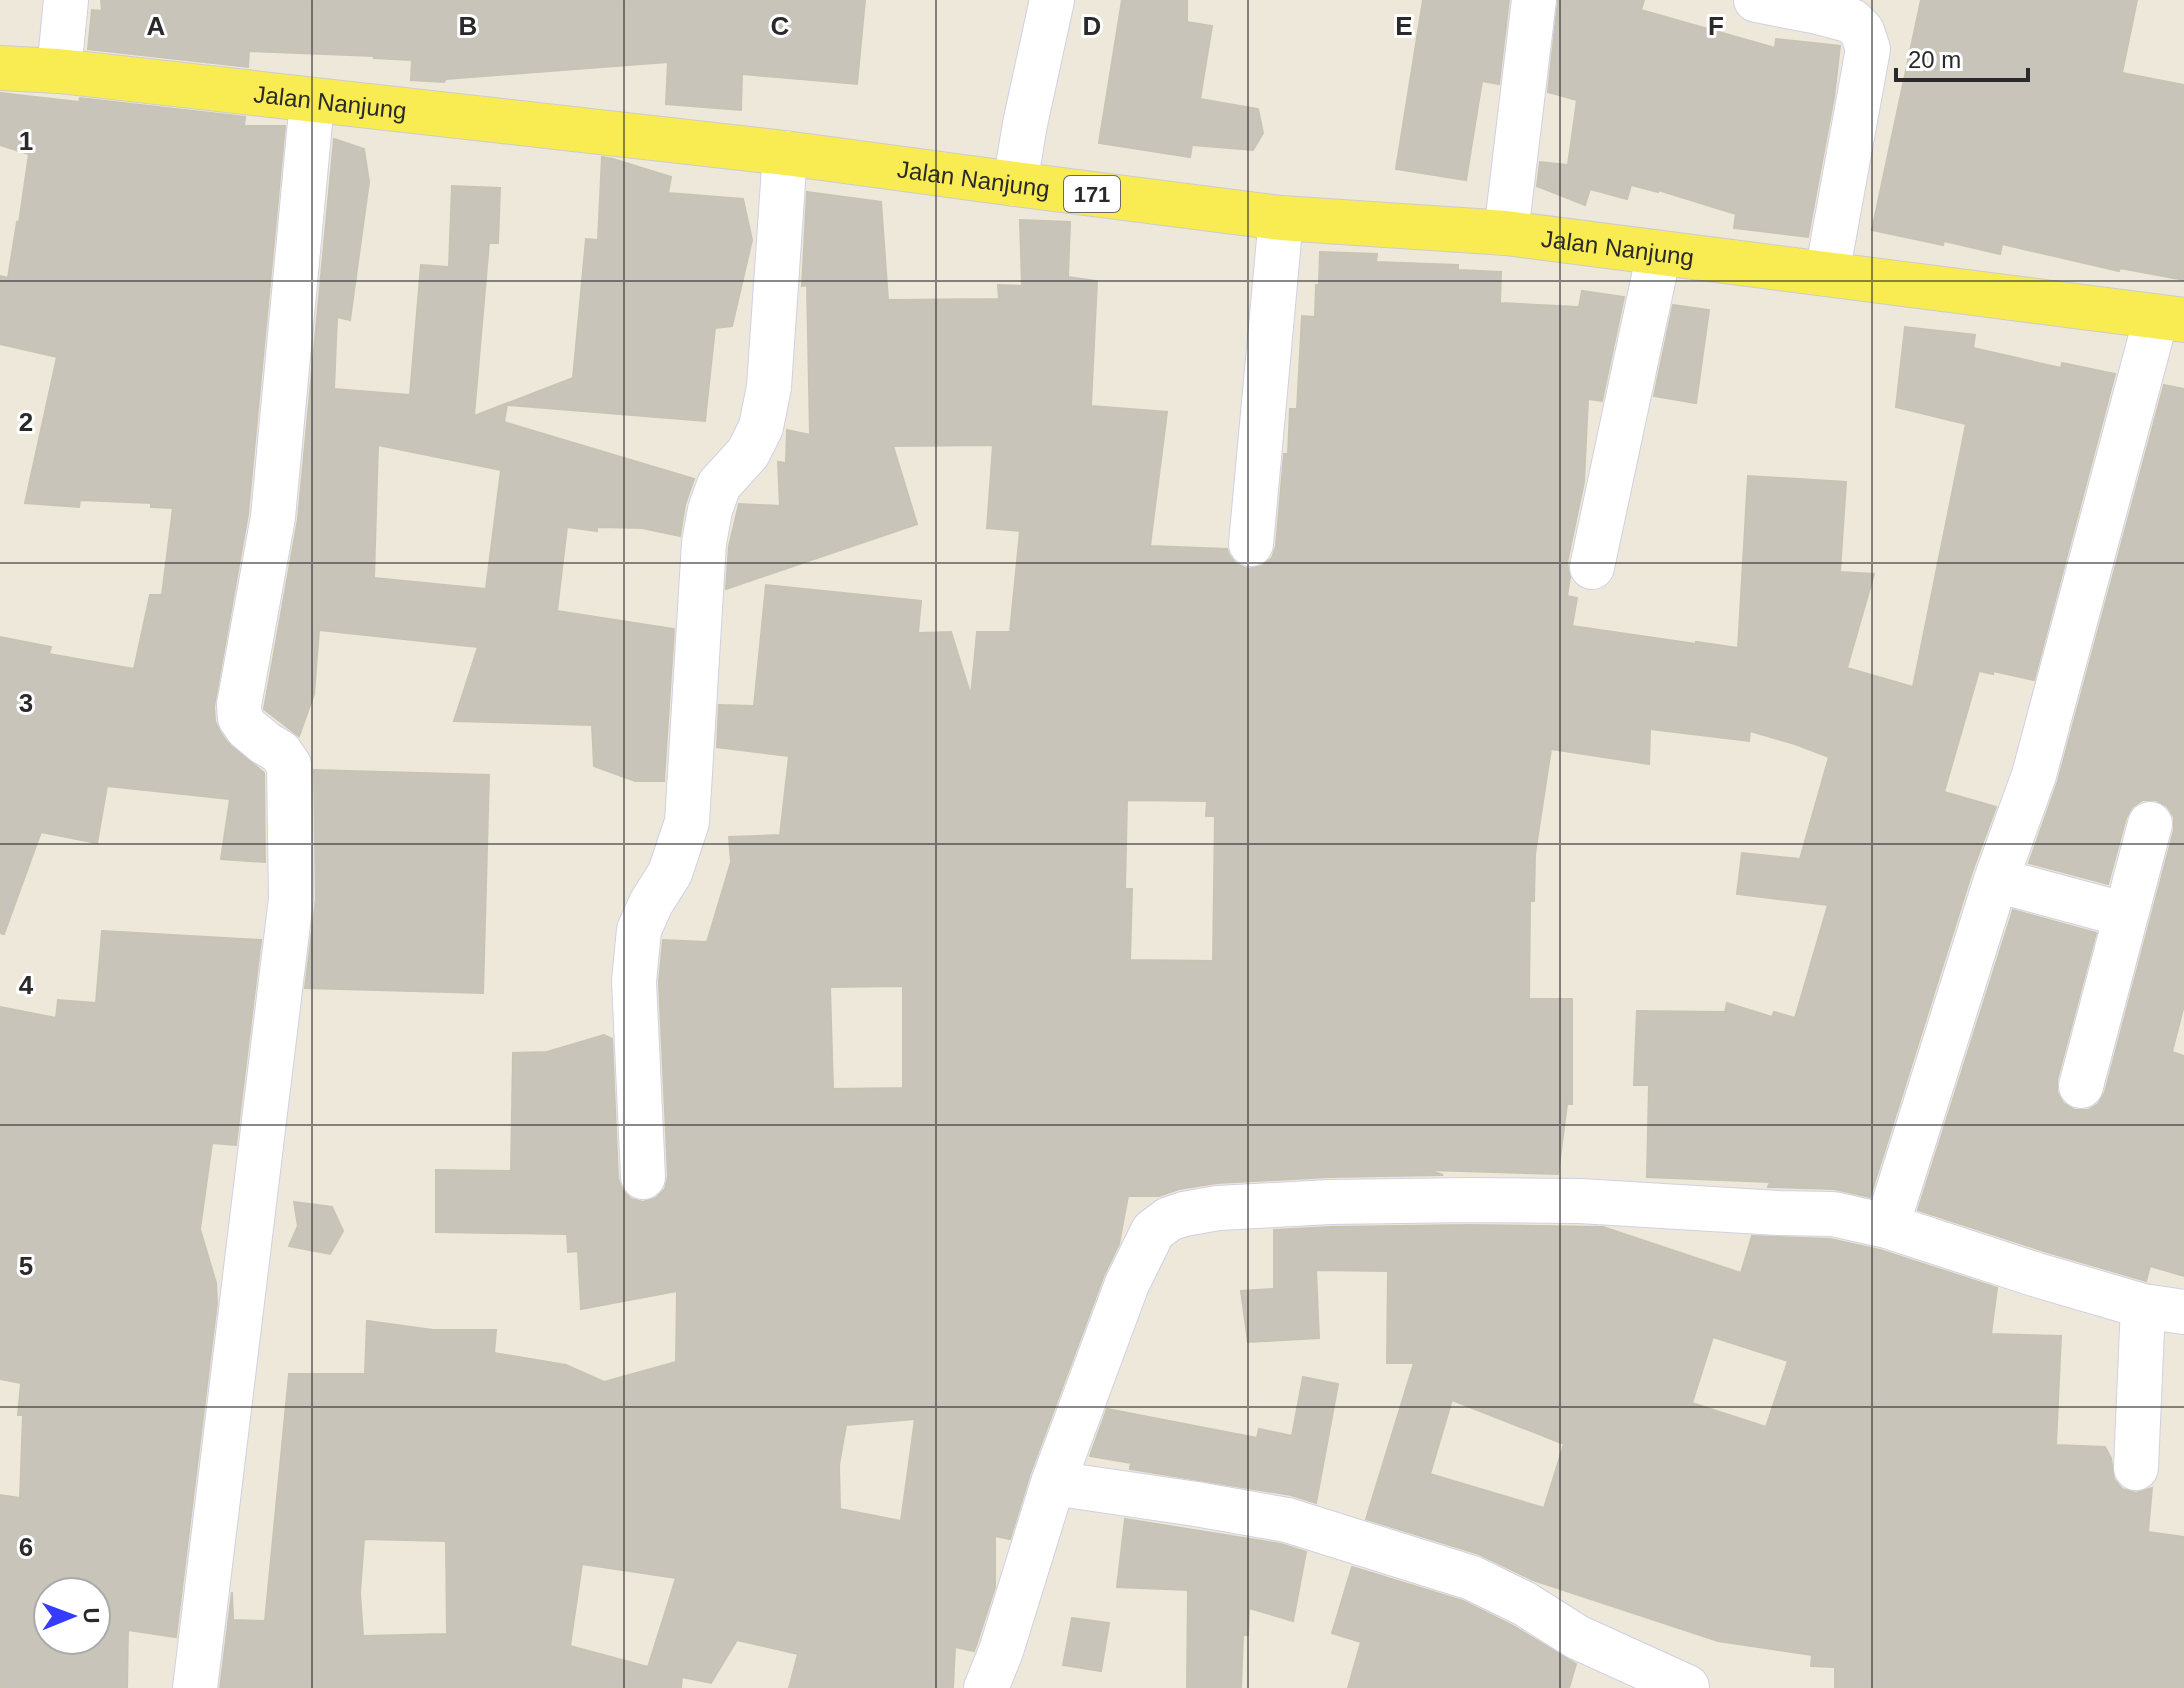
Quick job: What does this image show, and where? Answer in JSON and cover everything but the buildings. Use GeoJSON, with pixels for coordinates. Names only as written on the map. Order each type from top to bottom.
{"type":"FeatureCollection","features":[{"type":"Feature","properties":{"kind":"main road","name":"Jalan Nanjung"},"geometry":{"type":"LineString","coordinates":[[0,68],[59,71],[785,153],[1281,218],[1506,233],[2170,319]]}},
{"type":"Feature","properties":{"kind":"street"},"geometry":{"type":"LineString","coordinates":[[59,71],[66,0]]}},
{"type":"Feature","properties":{"kind":"street"},"geometry":{"type":"LineString","coordinates":[[1015,184],[1052,0]]}},
{"type":"Feature","properties":{"kind":"street"},"geometry":{"type":"LineString","coordinates":[[1506,233],[1534,0]]}},
{"type":"Feature","properties":{"kind":"street"},"geometry":{"type":"LineString","coordinates":[[1756,0],[1819,6],[1852,21],[1862,31],[1868,49],[1827,274]]}},
{"type":"Feature","properties":{"kind":"street"},"geometry":{"type":"LineString","coordinates":[[195,1688],[291,899],[289,765],[280,752],[247,728],[240,718],[239,705],[273,517],[312,101]]}},
{"type":"Feature","properties":{"kind":"street"},"geometry":{"type":"LineString","coordinates":[[643,1177],[634,981],[639,930],[670,873],[687,822],[704,543],[710,510],[719,485],[748,453],[761,427],[769,387],[785,153]]}},
{"type":"Feature","properties":{"kind":"street"},"geometry":{"type":"LineString","coordinates":[[1251,544],[1281,218]]}},
{"type":"Feature","properties":{"kind":"street"},"geometry":{"type":"LineString","coordinates":[[1592,567],[1659,253]]}},
{"type":"Feature","properties":{"kind":"street"},"geometry":{"type":"LineString","coordinates":[[1887,1226],[1996,880],[2034,775],[2170,319]]}},
{"type":"Feature","properties":{"kind":"street"},"geometry":{"type":"LineString","coordinates":[[2081,1086],[2150,824]]}},
{"type":"Feature","properties":{"kind":"street"},"geometry":{"type":"LineString","coordinates":[[1996,880],[2126,915]]}},
{"type":"Feature","properties":{"kind":"street"},"geometry":{"type":"LineString","coordinates":[[986,1688],[1001,1651],[1053,1483],[1127,1284],[1153,1231],[1169,1219],[1184,1214],[1218,1208],[1330,1202],[1580,1201],[1833,1214],[1887,1226],[2037,1275],[2164,1309],[2136,1468]]}},
{"type":"Feature","properties":{"kind":"street"},"geometry":{"type":"LineString","coordinates":[[1053,1483],[1287,1520],[1472,1578],[1525,1604],[1577,1637],[1687,1687]]}}]}
